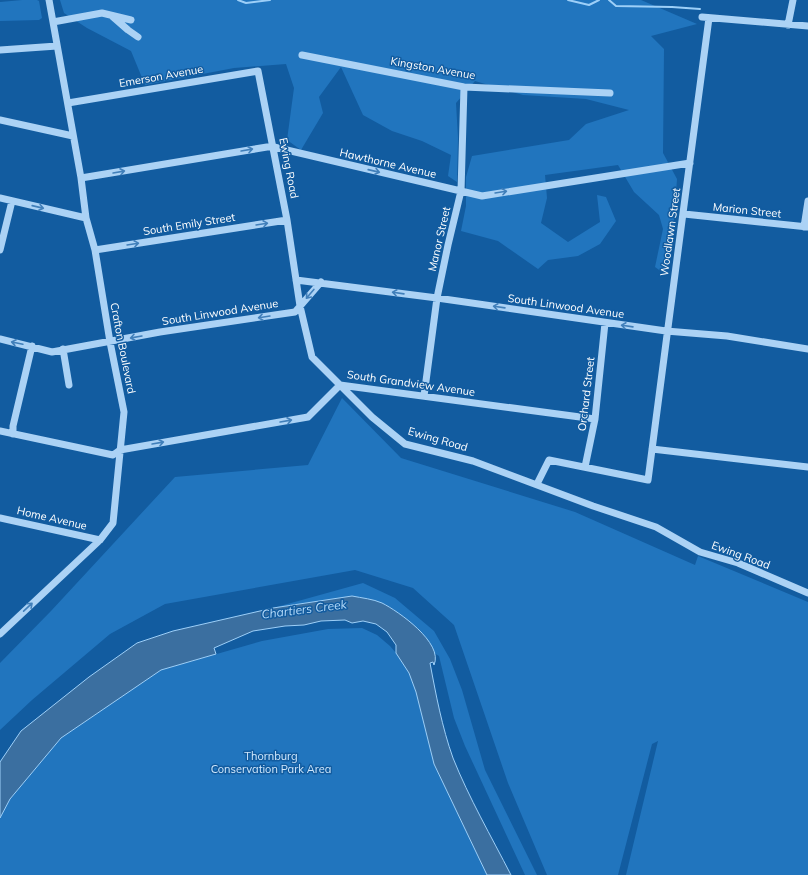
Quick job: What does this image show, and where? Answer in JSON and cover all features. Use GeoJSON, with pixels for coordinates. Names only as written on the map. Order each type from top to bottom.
{"type":"FeatureCollection","features":[{"type":"Feature","properties":{"kind":"street","name":"Crafton Boulevard"},"geometry":{"type":"LineString","coordinates":[[0,634],[100,540],[113,523],[124,412],[110,342],[95,250],[86,218],[81,178],[49,0]]}},
{"type":"Feature","properties":{"kind":"street"},"geometry":{"type":"LineString","coordinates":[[793,0],[788,25],[808,26]]}},
{"type":"Feature","properties":{"kind":"street"},"geometry":{"type":"LineString","coordinates":[[53,22],[102,13],[131,20]]}},
{"type":"Feature","properties":{"kind":"street"},"geometry":{"type":"LineString","coordinates":[[112,16],[138,37]]}},
{"type":"Feature","properties":{"kind":"street","name":"Woodlawn Street"},"geometry":{"type":"LineString","coordinates":[[652,449],[666,331],[684,214],[705,18],[788,25]]}},
{"type":"Feature","properties":{"kind":"street"},"geometry":{"type":"LineString","coordinates":[[0,50],[57,46]]}},
{"type":"Feature","properties":{"kind":"street","name":"Kingston Avenue"},"geometry":{"type":"LineString","coordinates":[[302,54],[464,86],[610,93]]}},
{"type":"Feature","properties":{"kind":"street","name":"Emerson Avenue"},"geometry":{"type":"LineString","coordinates":[[68,103],[258,71]]}},
{"type":"Feature","properties":{"kind":"street","name":"Ewing Road"},"geometry":{"type":"LineString","coordinates":[[258,71],[274,147],[300,306],[312,357],[372,417],[405,444],[473,460],[593,506],[656,527],[700,552],[738,563],[808,594]]}},
{"type":"Feature","properties":{"kind":"street","name":"Manor Street"},"geometry":{"type":"LineString","coordinates":[[424,396],[437,298],[461,191],[464,86]]}},
{"type":"Feature","properties":{"kind":"street"},"geometry":{"type":"LineString","coordinates":[[0,120],[73,136]]}},
{"type":"Feature","properties":{"kind":"street","name":"Hawthorne Avenue"},"geometry":{"type":"LineString","coordinates":[[81,178],[274,147],[482,196],[690,162]]}},
{"type":"Feature","properties":{"kind":"street"},"geometry":{"type":"LineString","coordinates":[[0,198],[86,218]]}},
{"type":"Feature","properties":{"kind":"street"},"geometry":{"type":"LineString","coordinates":[[806,227],[808,200]]}},
{"type":"Feature","properties":{"kind":"street"},"geometry":{"type":"LineString","coordinates":[[0,250],[12,201]]}},
{"type":"Feature","properties":{"kind":"street","name":"Marion Street"},"geometry":{"type":"LineString","coordinates":[[684,214],[806,227]]}},
{"type":"Feature","properties":{"kind":"street","name":"South Emily Street"},"geometry":{"type":"LineString","coordinates":[[95,250],[287,220]]}},
{"type":"Feature","properties":{"kind":"street","name":"South Linwood Avenue"},"geometry":{"type":"LineString","coordinates":[[296,280],[321,282],[666,331],[727,336],[808,348]]}},
{"type":"Feature","properties":{"kind":"street","name":"South Linwood Avenue"},"geometry":{"type":"LineString","coordinates":[[0,339],[52,352],[160,332],[295,312],[321,282]]}},
{"type":"Feature","properties":{"kind":"street","name":"Orchard Street"},"geometry":{"type":"LineString","coordinates":[[585,467],[595,419],[605,322]]}},
{"type":"Feature","properties":{"kind":"street"},"geometry":{"type":"LineString","coordinates":[[14,434],[13,426],[32,346]]}},
{"type":"Feature","properties":{"kind":"street"},"geometry":{"type":"LineString","coordinates":[[62,349],[69,385]]}},
{"type":"Feature","properties":{"kind":"street","name":"South Grandview Avenue"},"geometry":{"type":"LineString","coordinates":[[0,431],[113,455],[120,450],[308,417],[340,385],[595,419]]}},
{"type":"Feature","properties":{"kind":"street"},"geometry":{"type":"LineString","coordinates":[[537,484],[549,460],[648,480],[652,449],[808,467]]}},
{"type":"Feature","properties":{"kind":"street","name":"Home Avenue"},"geometry":{"type":"LineString","coordinates":[[0,518],[100,540]]}},
{"type":"Feature","properties":{"kind":"green space"},"geometry":{"type":"Polygon","coordinates":[[[22,0],[39,1],[42,18],[39,20],[0,21],[0,2],[22,0]]]}},
{"type":"Feature","properties":{"kind":"green space"},"geometry":{"type":"Polygon","coordinates":[[[60,0],[641,0],[697,24],[651,36],[664,49],[663,153],[677,179],[674,222],[666,275],[655,267],[663,229],[659,215],[634,192],[618,165],[545,175],[547,198],[541,223],[568,242],[600,222],[597,195],[606,197],[616,221],[600,244],[578,256],[548,260],[538,269],[498,241],[461,231],[466,206],[466,177],[472,156],[569,140],[586,124],[629,110],[586,99],[523,95],[475,81],[456,103],[458,138],[457,182],[448,176],[451,155],[422,141],[392,131],[363,115],[341,67],[319,97],[323,113],[301,150],[287,140],[294,88],[286,64],[234,68],[145,85],[131,51],[87,28],[64,13],[60,0]]]}},
{"type":"Feature","properties":{"kind":"green space"},"geometry":{"type":"Polygon","coordinates":[[[342,398],[401,458],[575,512],[695,565],[698,556],[808,602],[808,875],[626,875],[658,741],[652,744],[618,875],[547,875],[508,783],[454,625],[413,588],[355,570],[165,604],[110,634],[32,700],[0,730],[0,663],[51,611],[175,477],[308,465],[342,398]]]}},
{"type":"Feature","properties":{"kind":"green space"},"geometry":{"type":"Polygon","coordinates":[[[363,583],[395,598],[434,631],[450,659],[462,690],[485,770],[537,875],[525,875],[465,746],[454,718],[439,656],[434,653],[429,643],[352,596],[273,608],[363,583]]]}},
{"type":"Feature","properties":{"kind":"green space","name":"Thornburg Conservation Park Area"},"geometry":{"type":"Polygon","coordinates":[[[362,628],[377,635],[390,646],[409,673],[416,692],[434,764],[487,875],[0,875],[0,816],[10,799],[61,738],[161,670],[262,641],[328,629],[362,628]]]}},
{"type":"Feature","properties":{"kind":"water","name":"Chartiers Creek"},"geometry":{"type":"Polygon","coordinates":[[[352,596],[375,600],[389,607],[418,629],[432,647],[435,656],[434,665],[433,662],[430,663],[442,723],[453,758],[473,802],[511,875],[487,875],[434,764],[416,692],[409,673],[396,653],[396,645],[387,632],[376,624],[363,621],[352,623],[345,620],[321,621],[304,625],[285,626],[253,631],[214,648],[216,654],[161,670],[61,738],[10,799],[0,818],[0,762],[21,731],[89,677],[137,643],[173,631],[273,608],[352,596]]]}},
{"type":"Feature","properties":{"kind":"waterway"},"geometry":{"type":"LineString","coordinates":[[238,0],[246,3],[270,0]]}},
{"type":"Feature","properties":{"kind":"waterway"},"geometry":{"type":"LineString","coordinates":[[568,0],[589,5],[599,0]]}},
{"type":"Feature","properties":{"kind":"waterway"},"geometry":{"type":"LineString","coordinates":[[609,0],[616,6],[700,9]]}}]}
